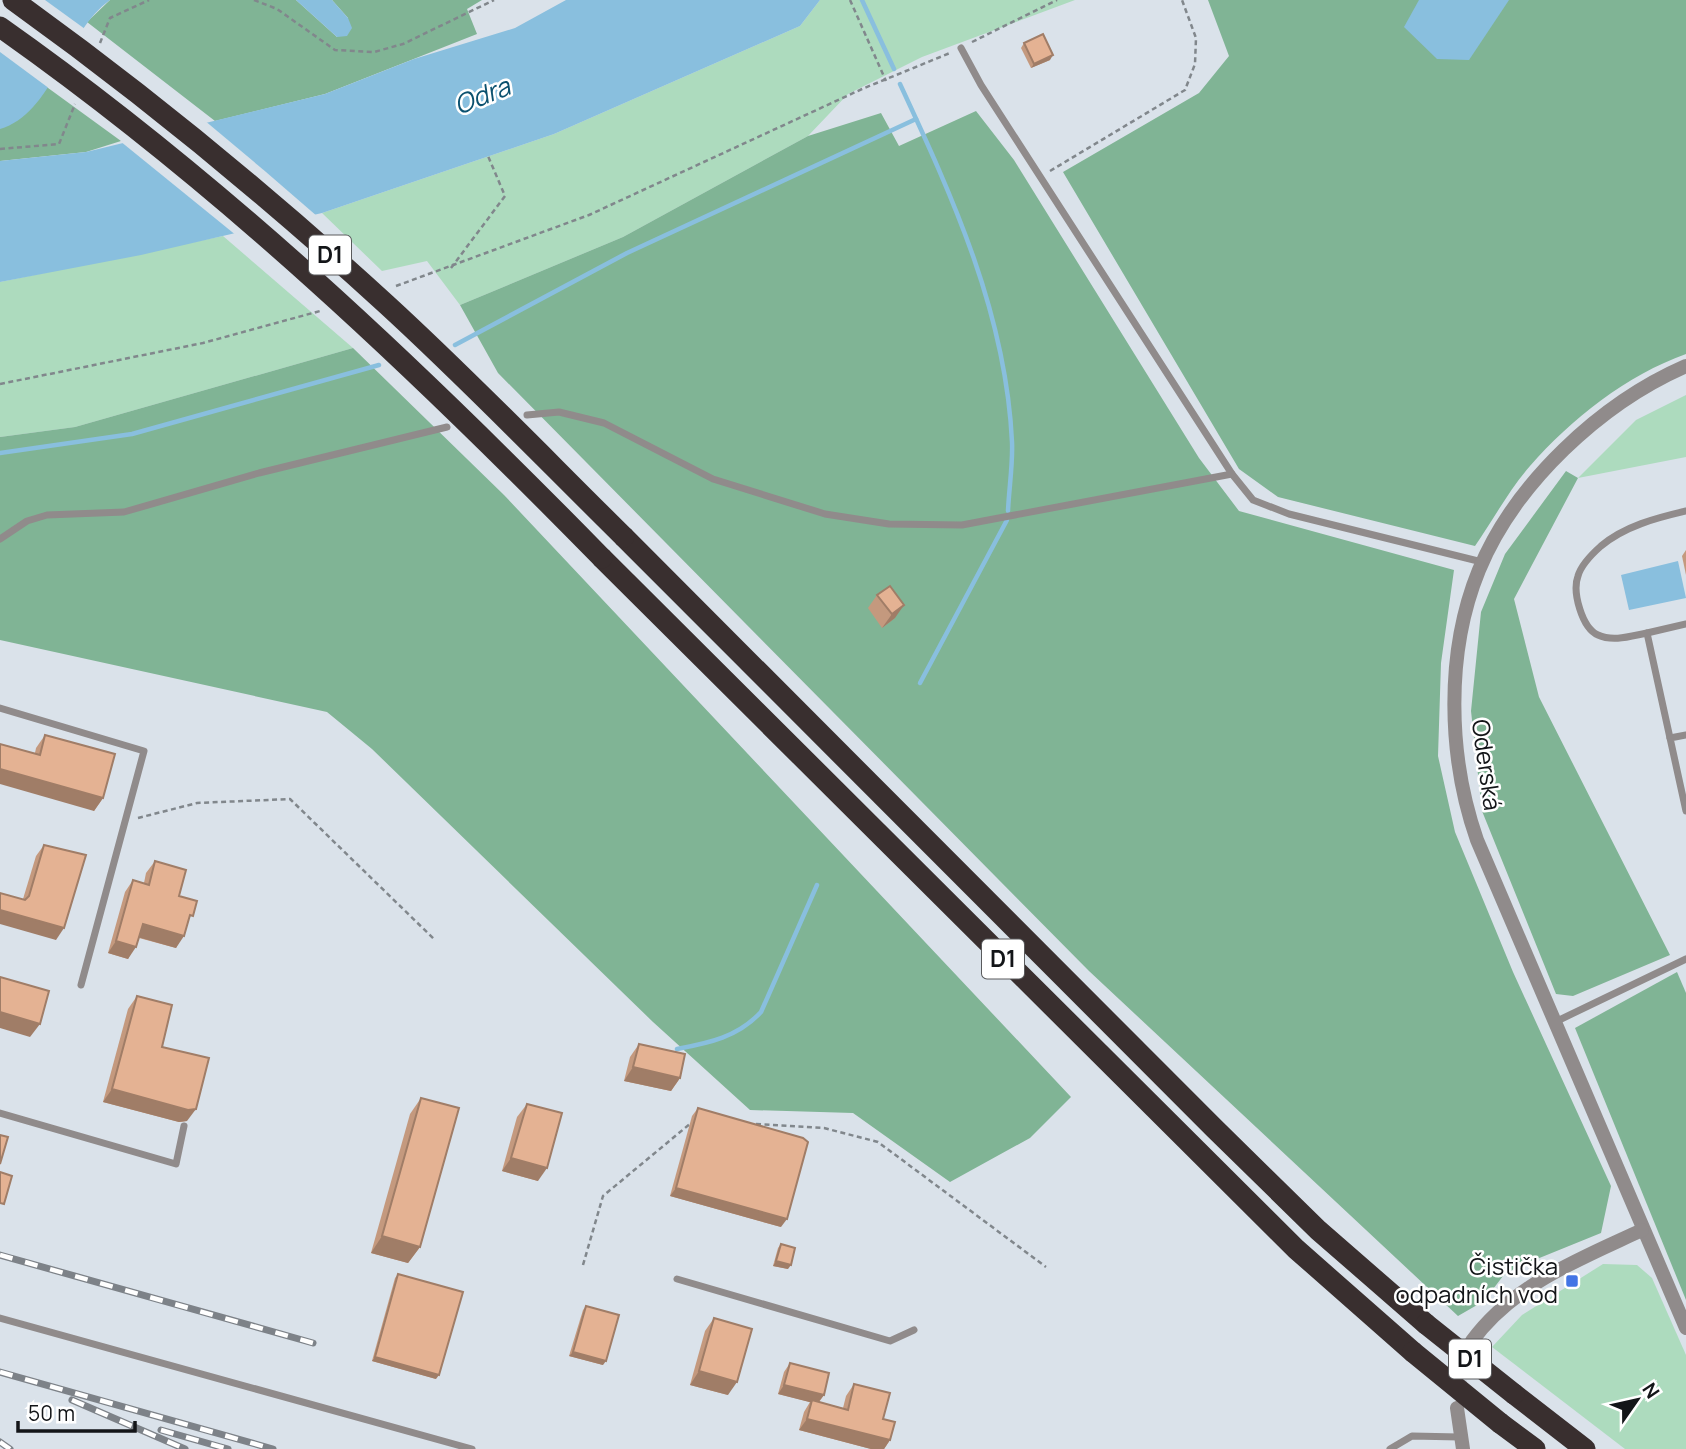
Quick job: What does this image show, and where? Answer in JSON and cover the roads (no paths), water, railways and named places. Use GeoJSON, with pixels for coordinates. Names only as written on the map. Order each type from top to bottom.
{"type":"FeatureCollection","features":[{"type":"Feature","properties":{"kind":"highway","name":"D1"},"geometry":{"type":"LineString","coordinates":[[13,0],[151,103],[386,304],[624,537],[1318,1230],[1426,1324],[1585,1449]]}},
{"type":"Feature","properties":{"kind":"highway","name":"D1"},"geometry":{"type":"LineString","coordinates":[[0,27],[132,124],[264,233],[461,414],[1296,1250],[1413,1352],[1535,1449]]}},
{"type":"Feature","properties":{"kind":"street","name":"Oderská"},"geometry":{"type":"LineString","coordinates":[[1686,366],[1614,407],[1567,446],[1514,512],[1482,562],[1470,596],[1460,652],[1456,716],[1460,781],[1477,841],[1686,1328]]}},
{"type":"Feature","properties":{"kind":"street"},"geometry":{"type":"LineString","coordinates":[[1472,1341],[1496,1311],[1520,1292],[1642,1230]]}},
{"type":"Feature","properties":{"kind":"street"},"geometry":{"type":"LineString","coordinates":[[1457,1408],[1461,1443]]}},
{"type":"Feature","properties":{"kind":"lane"},"geometry":{"type":"LineString","coordinates":[[961,48],[981,85],[1232,474],[1253,500],[1289,514],[1482,562]]}},
{"type":"Feature","properties":{"kind":"lane"},"geometry":{"type":"LineString","coordinates":[[527,415],[559,412],[604,423],[713,479],[825,514],[889,524],[962,524],[1232,474]]}},
{"type":"Feature","properties":{"kind":"lane"},"geometry":{"type":"LineString","coordinates":[[0,539],[27,521],[47,514],[124,512],[259,473],[447,427]]}},
{"type":"Feature","properties":{"kind":"lane"},"geometry":{"type":"LineString","coordinates":[[1686,511],[1644,522],[1616,536],[1591,556],[1577,579],[1585,622],[1593,632],[1610,638],[1686,624]]}},
{"type":"Feature","properties":{"kind":"lane"},"geometry":{"type":"LineString","coordinates":[[1647,633],[1686,811]]}},
{"type":"Feature","properties":{"kind":"lane"},"geometry":{"type":"LineString","coordinates":[[0,708],[144,751],[81,985]]}},
{"type":"Feature","properties":{"kind":"lane"},"geometry":{"type":"LineString","coordinates":[[1670,738],[1686,735]]}},
{"type":"Feature","properties":{"kind":"lane"},"geometry":{"type":"LineString","coordinates":[[1554,1022],[1686,959]]}},
{"type":"Feature","properties":{"kind":"lane"},"geometry":{"type":"LineString","coordinates":[[0,1113],[176,1164],[184,1126]]}},
{"type":"Feature","properties":{"kind":"lane"},"geometry":{"type":"LineString","coordinates":[[677,1279],[890,1341],[915,1330]]}},
{"type":"Feature","properties":{"kind":"lane"},"geometry":{"type":"LineString","coordinates":[[0,1318],[472,1449]]}},
{"type":"Feature","properties":{"kind":"lane"},"geometry":{"type":"LineString","coordinates":[[1390,1449],[1412,1436],[1461,1443]]}},
{"type":"Feature","properties":{"kind":"water"},"geometry":{"type":"Polygon","coordinates":[[[0,0],[110,0],[81,32],[33,107],[18,120],[0,129],[0,0]]]}},
{"type":"Feature","properties":{"kind":"water"},"geometry":{"type":"Polygon","coordinates":[[[296,0],[332,0],[348,18],[352,28],[347,36],[337,37],[296,0]]]}},
{"type":"Feature","properties":{"kind":"water","name":"Odra"},"geometry":{"type":"Polygon","coordinates":[[[566,0],[820,0],[800,26],[554,134],[322,213],[141,255],[0,282],[0,161],[86,152],[325,94],[414,59],[515,28],[566,0]]]}},
{"type":"Feature","properties":{"kind":"water"},"geometry":{"type":"Polygon","coordinates":[[[1419,0],[1509,0],[1469,60],[1437,59],[1404,27],[1419,0]]]}},
{"type":"Feature","properties":{"kind":"water"},"geometry":{"type":"Polygon","coordinates":[[[1678,561],[1686,598],[1629,610],[1621,575],[1678,561]]]}},
{"type":"Feature","properties":{"kind":"waterway"},"geometry":{"type":"LineString","coordinates":[[862,0],[894,69]]}},
{"type":"Feature","properties":{"kind":"waterway"},"geometry":{"type":"LineString","coordinates":[[900,84],[957,214],[988,303],[1008,395],[1012,450],[1008,511]]}},
{"type":"Feature","properties":{"kind":"waterway"},"geometry":{"type":"LineString","coordinates":[[455,345],[627,253],[916,119]]}},
{"type":"Feature","properties":{"kind":"waterway"},"geometry":{"type":"LineString","coordinates":[[0,453],[132,434],[379,365]]}},
{"type":"Feature","properties":{"kind":"waterway"},"geometry":{"type":"LineString","coordinates":[[920,683],[1007,520]]}},
{"type":"Feature","properties":{"kind":"waterway"},"geometry":{"type":"LineString","coordinates":[[677,1049],[733,1033],[761,1012],[817,885]]}},
{"type":"Feature","properties":{"kind":"tunnel"},"geometry":{"type":"LineString","coordinates":[[1457,1393],[1467,1348]]}},
{"type":"Feature","properties":{"kind":"railway"},"geometry":{"type":"LineString","coordinates":[[0,1255],[313,1343]]}},
{"type":"Feature","properties":{"kind":"railway"},"geometry":{"type":"LineString","coordinates":[[0,1372],[273,1449]]}},
{"type":"Feature","properties":{"kind":"railway"},"geometry":{"type":"LineString","coordinates":[[72,1400],[185,1449]]}},
{"type":"Feature","properties":{"kind":"railway"},"geometry":{"type":"LineString","coordinates":[[161,1430],[228,1449]]}},
{"type":"Feature","properties":{"kind":"railway"},"geometry":{"type":"LineString","coordinates":[[0,1442],[10,1449]]}},
{"type":"Feature","properties":{"kind":"place","name":"Čistička odpadních vod"},"geometry":{"type":"Point","coordinates":[1572,1281]}}]}
